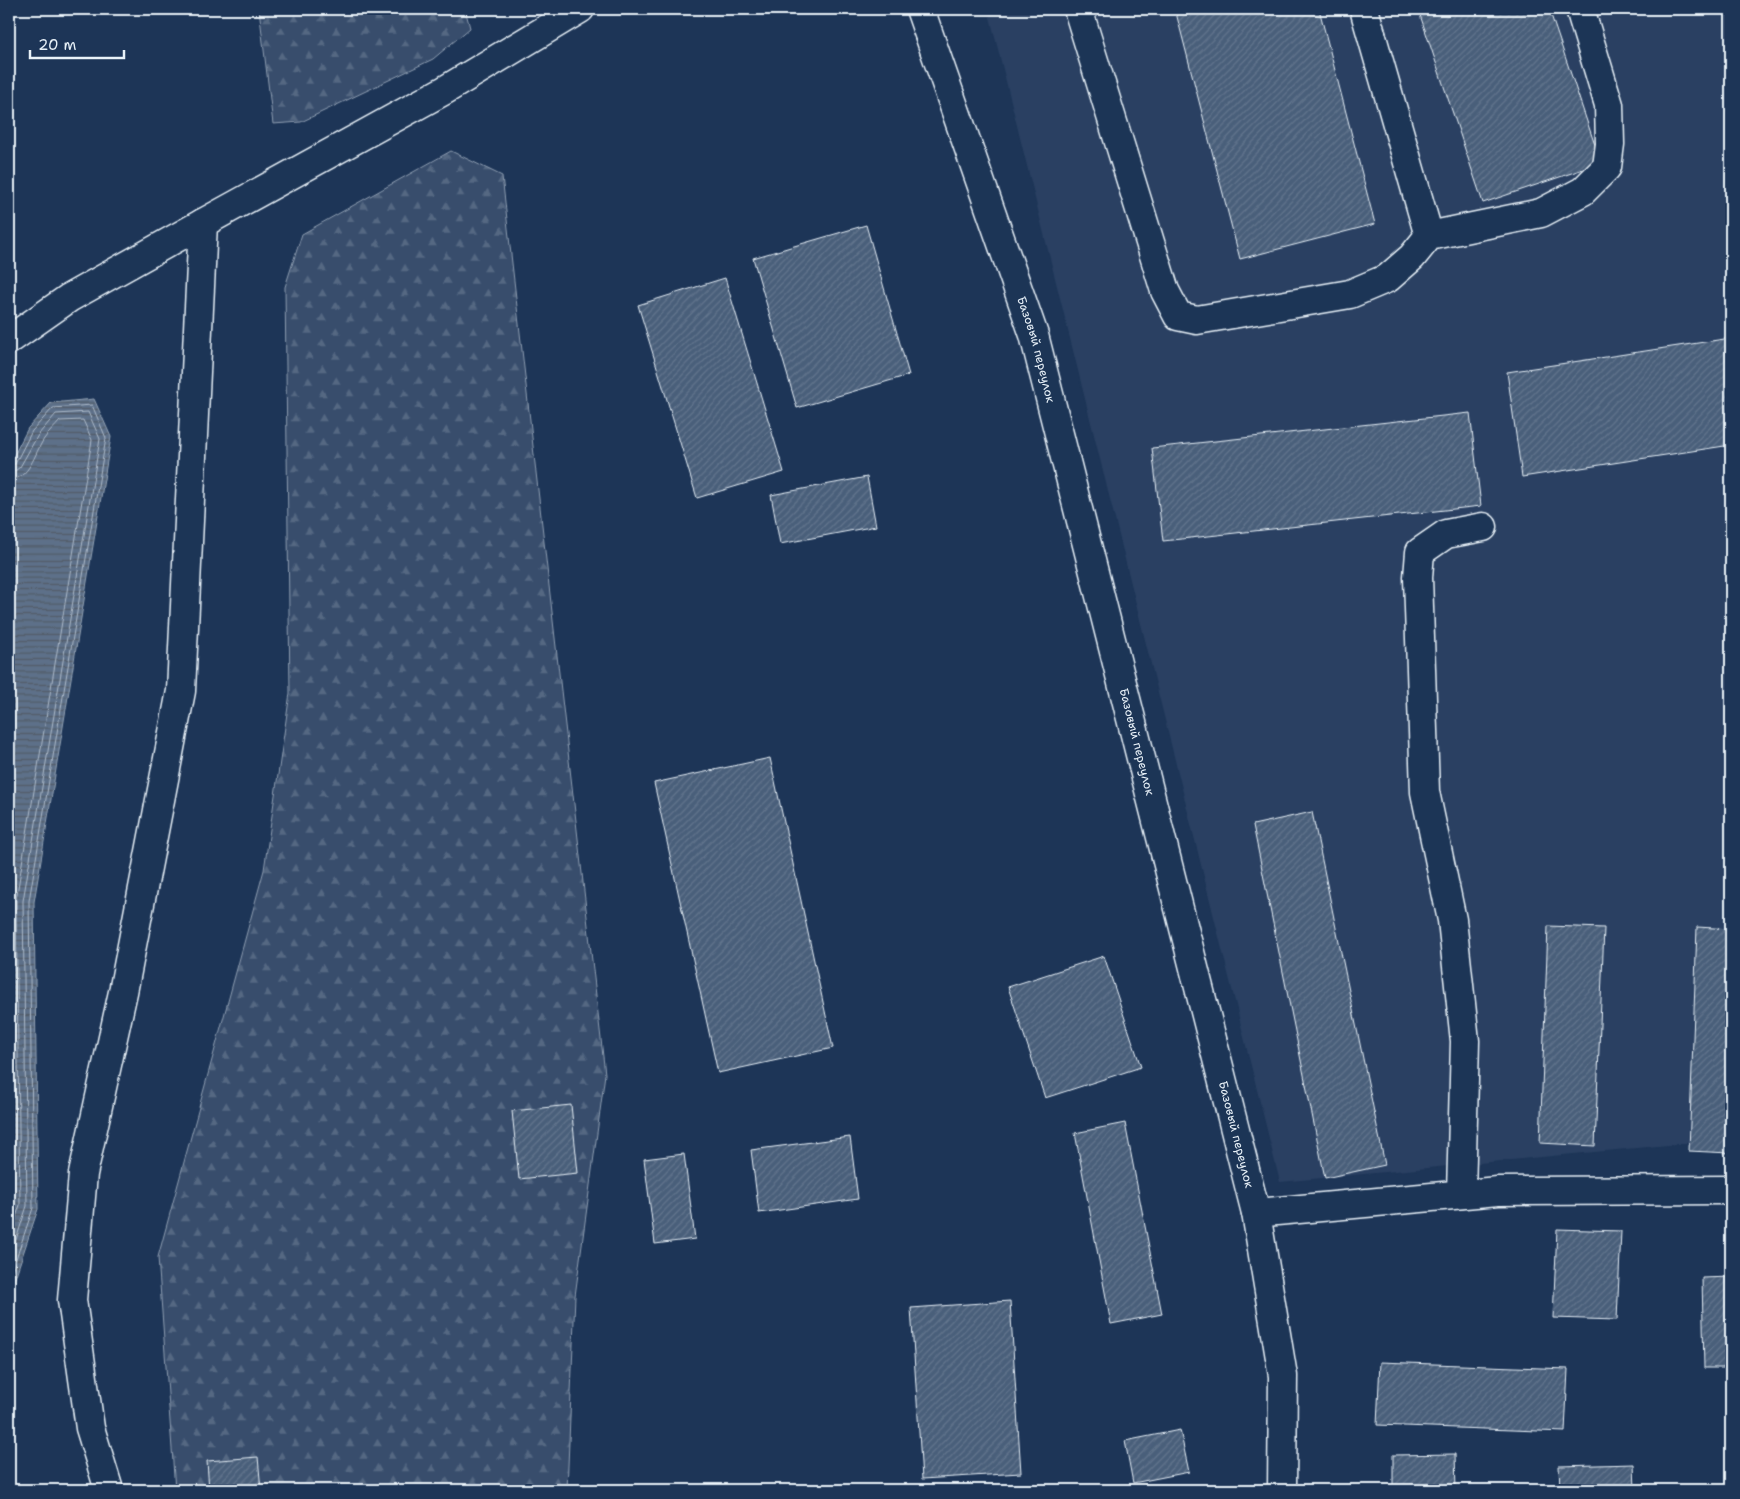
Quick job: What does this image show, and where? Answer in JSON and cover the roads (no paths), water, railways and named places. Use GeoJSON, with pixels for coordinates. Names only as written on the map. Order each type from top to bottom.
{"type":"FeatureCollection","features":[{"type":"Feature","properties":{"kind":"street"},"geometry":{"type":"LineString","coordinates":[[9,340],[70,298],[203,222],[445,90],[580,9]]}},
{"type":"Feature","properties":{"kind":"street","name":"Базовый переулок"},"geometry":{"type":"LineString","coordinates":[[920,9],[1034,335],[1256,1213],[1283,1376],[1282,1490]]}},
{"type":"Feature","properties":{"kind":"street"},"geometry":{"type":"LineString","coordinates":[[1078,9],[1165,291],[1178,316],[1197,320],[1350,294],[1388,278],[1412,257],[1430,236],[1541,212],[1583,191],[1607,167],[1610,144],[1609,106],[1580,9]]}},
{"type":"Feature","properties":{"kind":"street"},"geometry":{"type":"LineString","coordinates":[[1364,9],[1430,236]]}},
{"type":"Feature","properties":{"kind":"street"},"geometry":{"type":"LineString","coordinates":[[109,1490],[90,1428],[72,1300],[83,1174],[123,992],[181,691],[203,222]]}},
{"type":"Feature","properties":{"kind":"street"},"geometry":{"type":"LineString","coordinates":[[1461,1194],[1465,1041],[1452,920],[1425,792],[1418,578],[1420,552],[1446,534],[1483,527]]}},
{"type":"Feature","properties":{"kind":"street"},"geometry":{"type":"LineString","coordinates":[[1256,1213],[1498,1190],[1731,1190]]}},
{"type":"Feature","properties":{"kind":"water"},"geometry":{"type":"Polygon","coordinates":[[[94,399],[111,437],[34,902],[38,1209],[9,1296],[9,465],[28,428],[51,403],[94,399]]]}}]}
